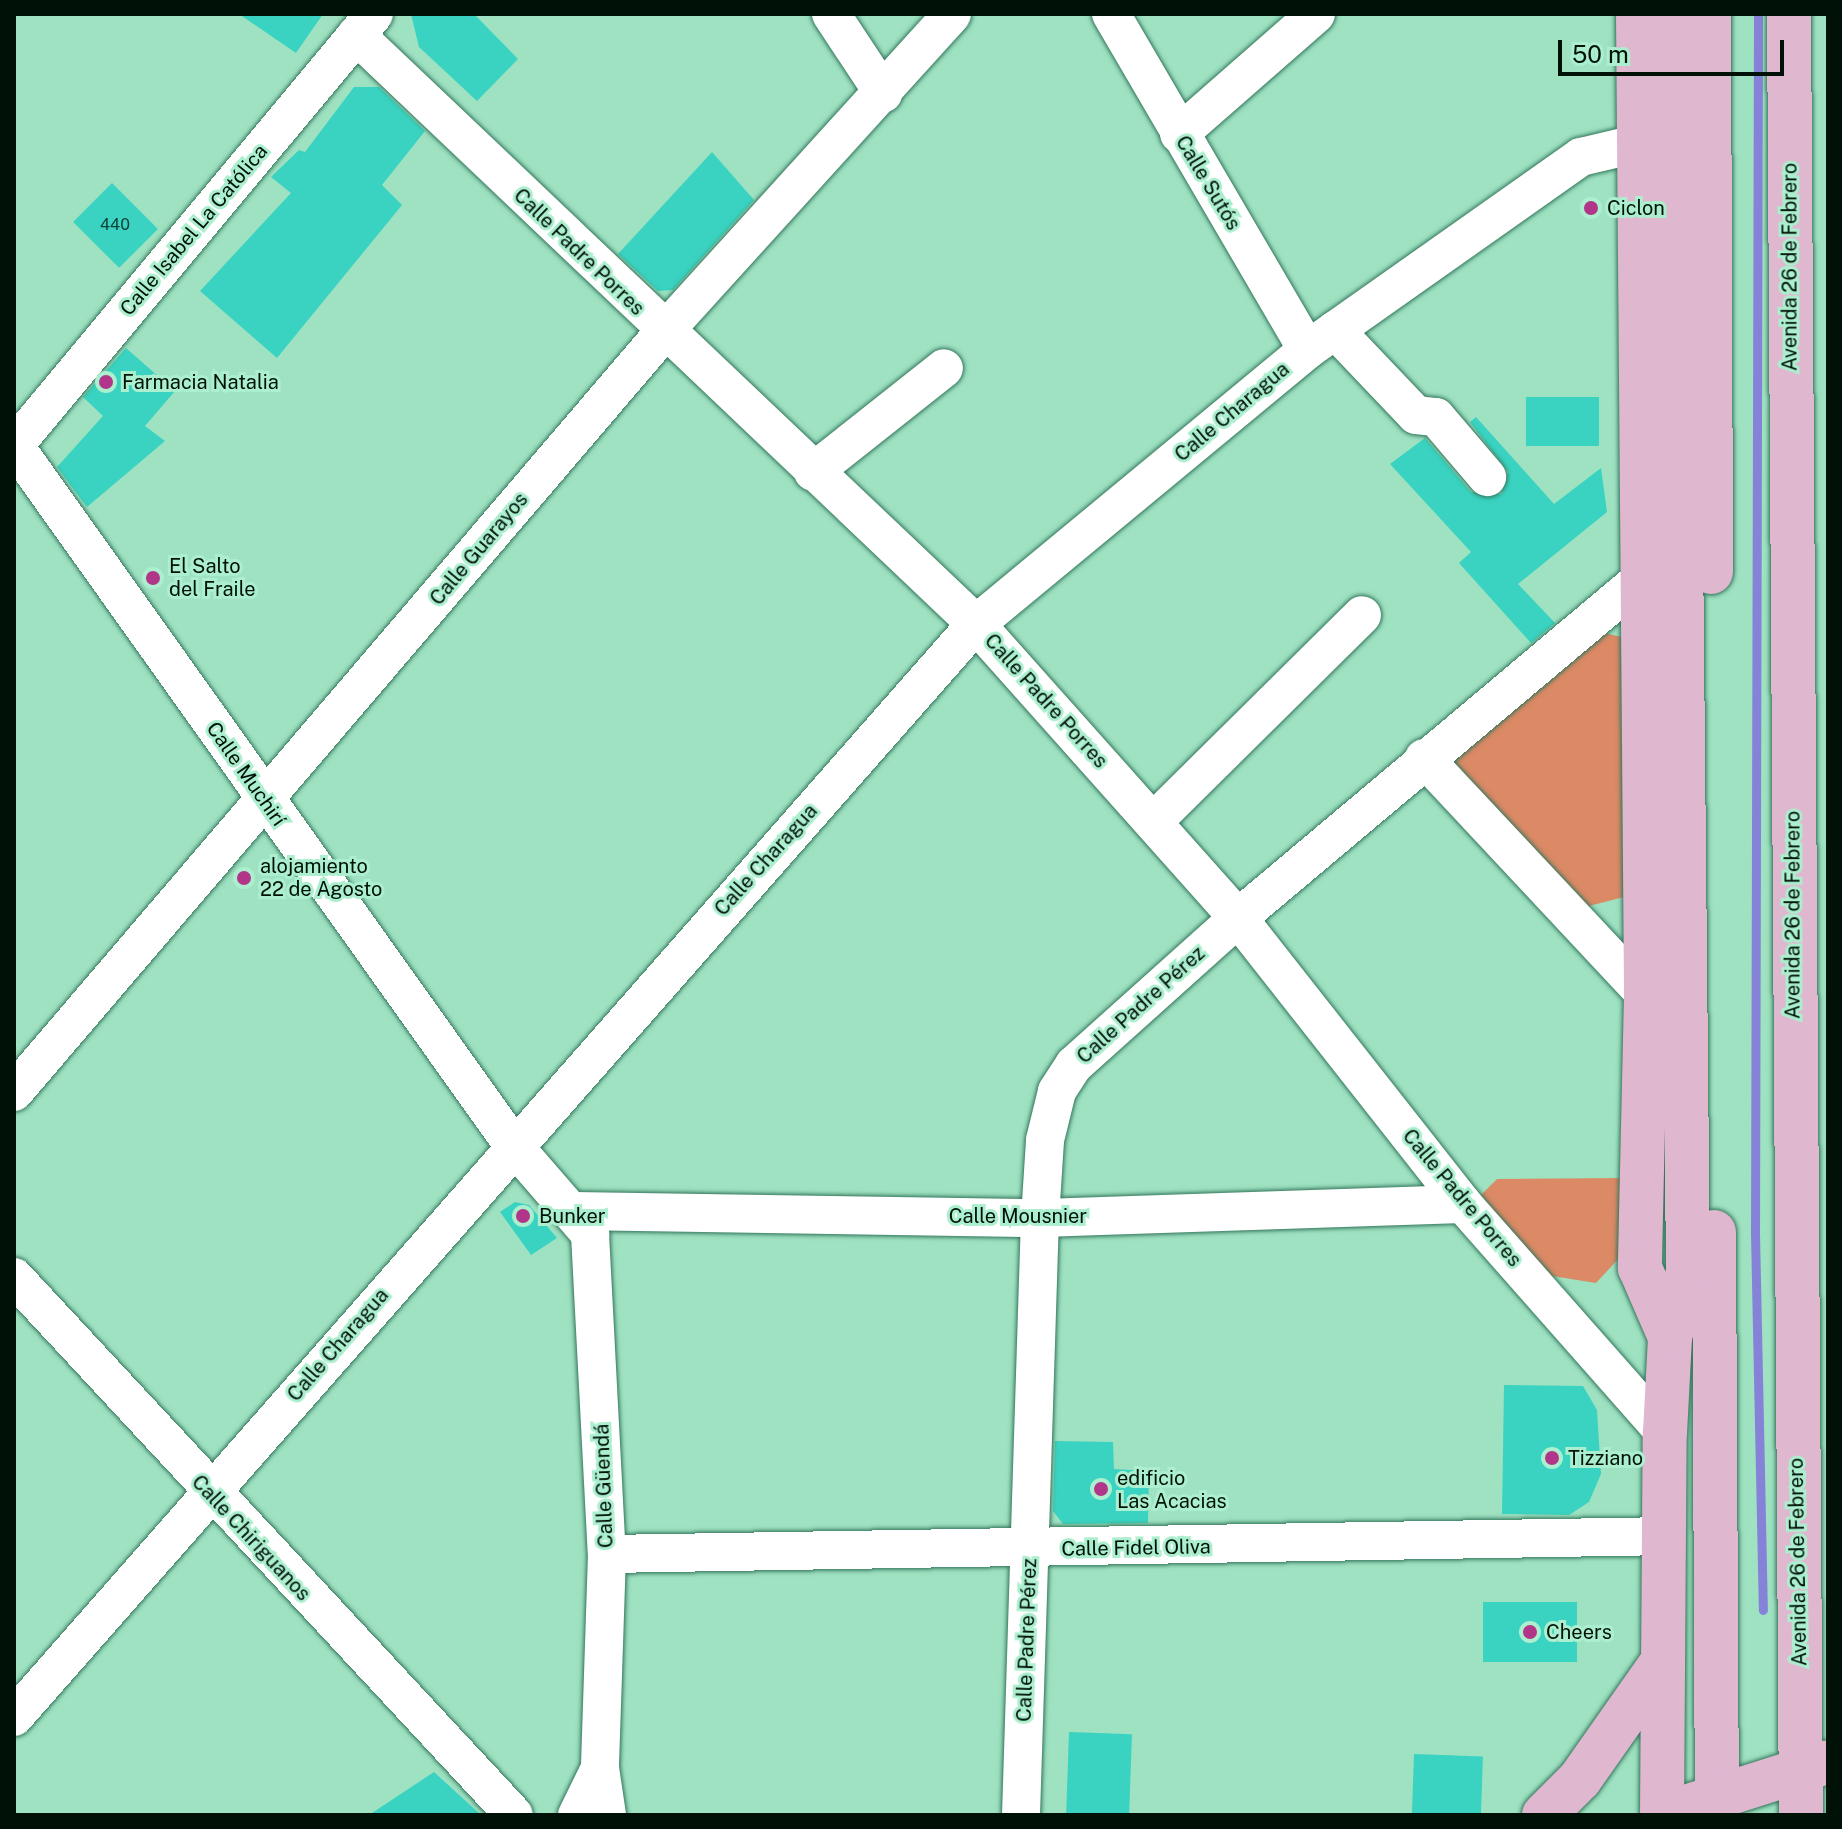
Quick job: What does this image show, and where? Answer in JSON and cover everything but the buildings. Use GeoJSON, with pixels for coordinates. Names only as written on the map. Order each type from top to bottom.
{"type":"FeatureCollection","features":[{"type":"Feature","properties":{"kind":"main road"},"geometry":{"type":"LineString","coordinates":[[1638,14],[1640,580],[1646,995],[1640,1268],[1670,1337]]}},
{"type":"Feature","properties":{"kind":"main road"},"geometry":{"type":"LineString","coordinates":[[1676,14],[1688,1272],[1670,1337],[1657,1814],[1717,1807],[1810,1783]]}},
{"type":"Feature","properties":{"kind":"main road"},"geometry":{"type":"LineString","coordinates":[[1709,14],[1717,1807]]}},
{"type":"Feature","properties":{"kind":"main road","name":"Avenida 26 de Febrero"},"geometry":{"type":"LineString","coordinates":[[1789,14],[1799,1632],[1810,1783]]}},
{"type":"Feature","properties":{"kind":"main road"},"geometry":{"type":"LineString","coordinates":[[1645,924],[1683,808]]}},
{"type":"Feature","properties":{"kind":"main road"},"geometry":{"type":"LineString","coordinates":[[1799,1632],[1828,1679]]}},
{"type":"Feature","properties":{"kind":"main road"},"geometry":{"type":"LineString","coordinates":[[1544,1815],[1580,1779],[1663,1661]]}},
{"type":"Feature","properties":{"kind":"street"},"geometry":{"type":"LineString","coordinates":[[831,14],[883,93]]}},
{"type":"Feature","properties":{"kind":"street","name":"Calle Guarayos"},"geometry":{"type":"LineString","coordinates":[[14,1092],[663,333],[952,14]]}},
{"type":"Feature","properties":{"kind":"street","name":"Calle Sutós"},"geometry":{"type":"LineString","coordinates":[[1111,14],[1179,134],[1321,340],[1416,415],[1436,417],[1487,477]]}},
{"type":"Feature","properties":{"kind":"street"},"geometry":{"type":"LineString","coordinates":[[1179,134],[1316,14]]}},
{"type":"Feature","properties":{"kind":"street","name":"Calle Padre Porres"},"geometry":{"type":"LineString","coordinates":[[365,25],[663,333],[976,624],[1238,918],[1463,1204],[1665,1433]]}},
{"type":"Feature","properties":{"kind":"street","name":"Calle Isabel La Católica"},"geometry":{"type":"LineString","coordinates":[[14,445],[365,25]]}},
{"type":"Feature","properties":{"kind":"street","name":"Calle Charagua"},"geometry":{"type":"LineString","coordinates":[[14,1717],[513,1145],[976,624],[1321,340],[1581,157],[1640,143]]}},
{"type":"Feature","properties":{"kind":"street"},"geometry":{"type":"LineString","coordinates":[[813,472],[944,368]]}},
{"type":"Feature","properties":{"kind":"street","name":"Calle Muchirí"},"geometry":{"type":"LineString","coordinates":[[14,445],[264,801],[513,1145],[574,1211]]}},
{"type":"Feature","properties":{"kind":"street","name":"Calle Padre Pérez"},"geometry":{"type":"LineString","coordinates":[[1021,1815],[1040,1218],[1045,1140],[1057,1091],[1074,1065],[1238,918],[1424,758],[1640,580]]}},
{"type":"Feature","properties":{"kind":"street"},"geometry":{"type":"LineString","coordinates":[[1153,822],[1362,615]]}},
{"type":"Feature","properties":{"kind":"street"},"geometry":{"type":"LineString","coordinates":[[1424,758],[1646,995]]}},
{"type":"Feature","properties":{"kind":"street","name":"Calle Mousnier"},"geometry":{"type":"LineString","coordinates":[[574,1211],[1040,1218],[1463,1204]]}},
{"type":"Feature","properties":{"kind":"street","name":"Calle Güendá"},"geometry":{"type":"LineString","coordinates":[[574,1211],[595,1258],[607,1554],[600,1768],[607,1815]]}},
{"type":"Feature","properties":{"kind":"street","name":"Calle Chiriguanos"},"geometry":{"type":"LineString","coordinates":[[14,1277],[501,1809]]}},
{"type":"Feature","properties":{"kind":"street","name":"Calle Fidel Oliva"},"geometry":{"type":"LineString","coordinates":[[607,1554],[1030,1550],[1665,1536]]}},
{"type":"Feature","properties":{"kind":"street","name":"Calle Güendá"},"geometry":{"type":"LineString","coordinates":[[577,1815],[600,1768]]}},
{"type":"Feature","properties":{"kind":"shaded area"},"geometry":{"type":"Polygon","coordinates":[[[1601,632],[1621,637],[1628,896],[1577,909],[1442,762],[1601,632]]]}},
{"type":"Feature","properties":{"kind":"shaded area"},"geometry":{"type":"Polygon","coordinates":[[[1626,1178],[1622,1255],[1596,1283],[1552,1276],[1479,1197],[1497,1179],[1626,1178]]]}},
{"type":"Feature","properties":{"kind":"waterway"},"geometry":{"type":"LineString","coordinates":[[1758,14],[1755,1233],[1763,1610]]}},
{"type":"Feature","properties":{"kind":"place","name":"Ciclon"},"geometry":{"type":"Point","coordinates":[1591,208]}},
{"type":"Feature","properties":{"kind":"place","name":"Farmacia Natalia"},"geometry":{"type":"Point","coordinates":[106,382]}},
{"type":"Feature","properties":{"kind":"place","name":"El Salto del Fraile"},"geometry":{"type":"Point","coordinates":[153,578]}},
{"type":"Feature","properties":{"kind":"place","name":"alojamiento 22 de Agosto"},"geometry":{"type":"Point","coordinates":[244,878]}},
{"type":"Feature","properties":{"kind":"place","name":"Bunker"},"geometry":{"type":"Point","coordinates":[523,1216]}},
{"type":"Feature","properties":{"kind":"place","name":"Tizziano"},"geometry":{"type":"Point","coordinates":[1552,1458]}},
{"type":"Feature","properties":{"kind":"place","name":"edificio Las Acacias"},"geometry":{"type":"Point","coordinates":[1101,1489]}},
{"type":"Feature","properties":{"kind":"place","name":"Cheers"},"geometry":{"type":"Point","coordinates":[1530,1632]}}]}
